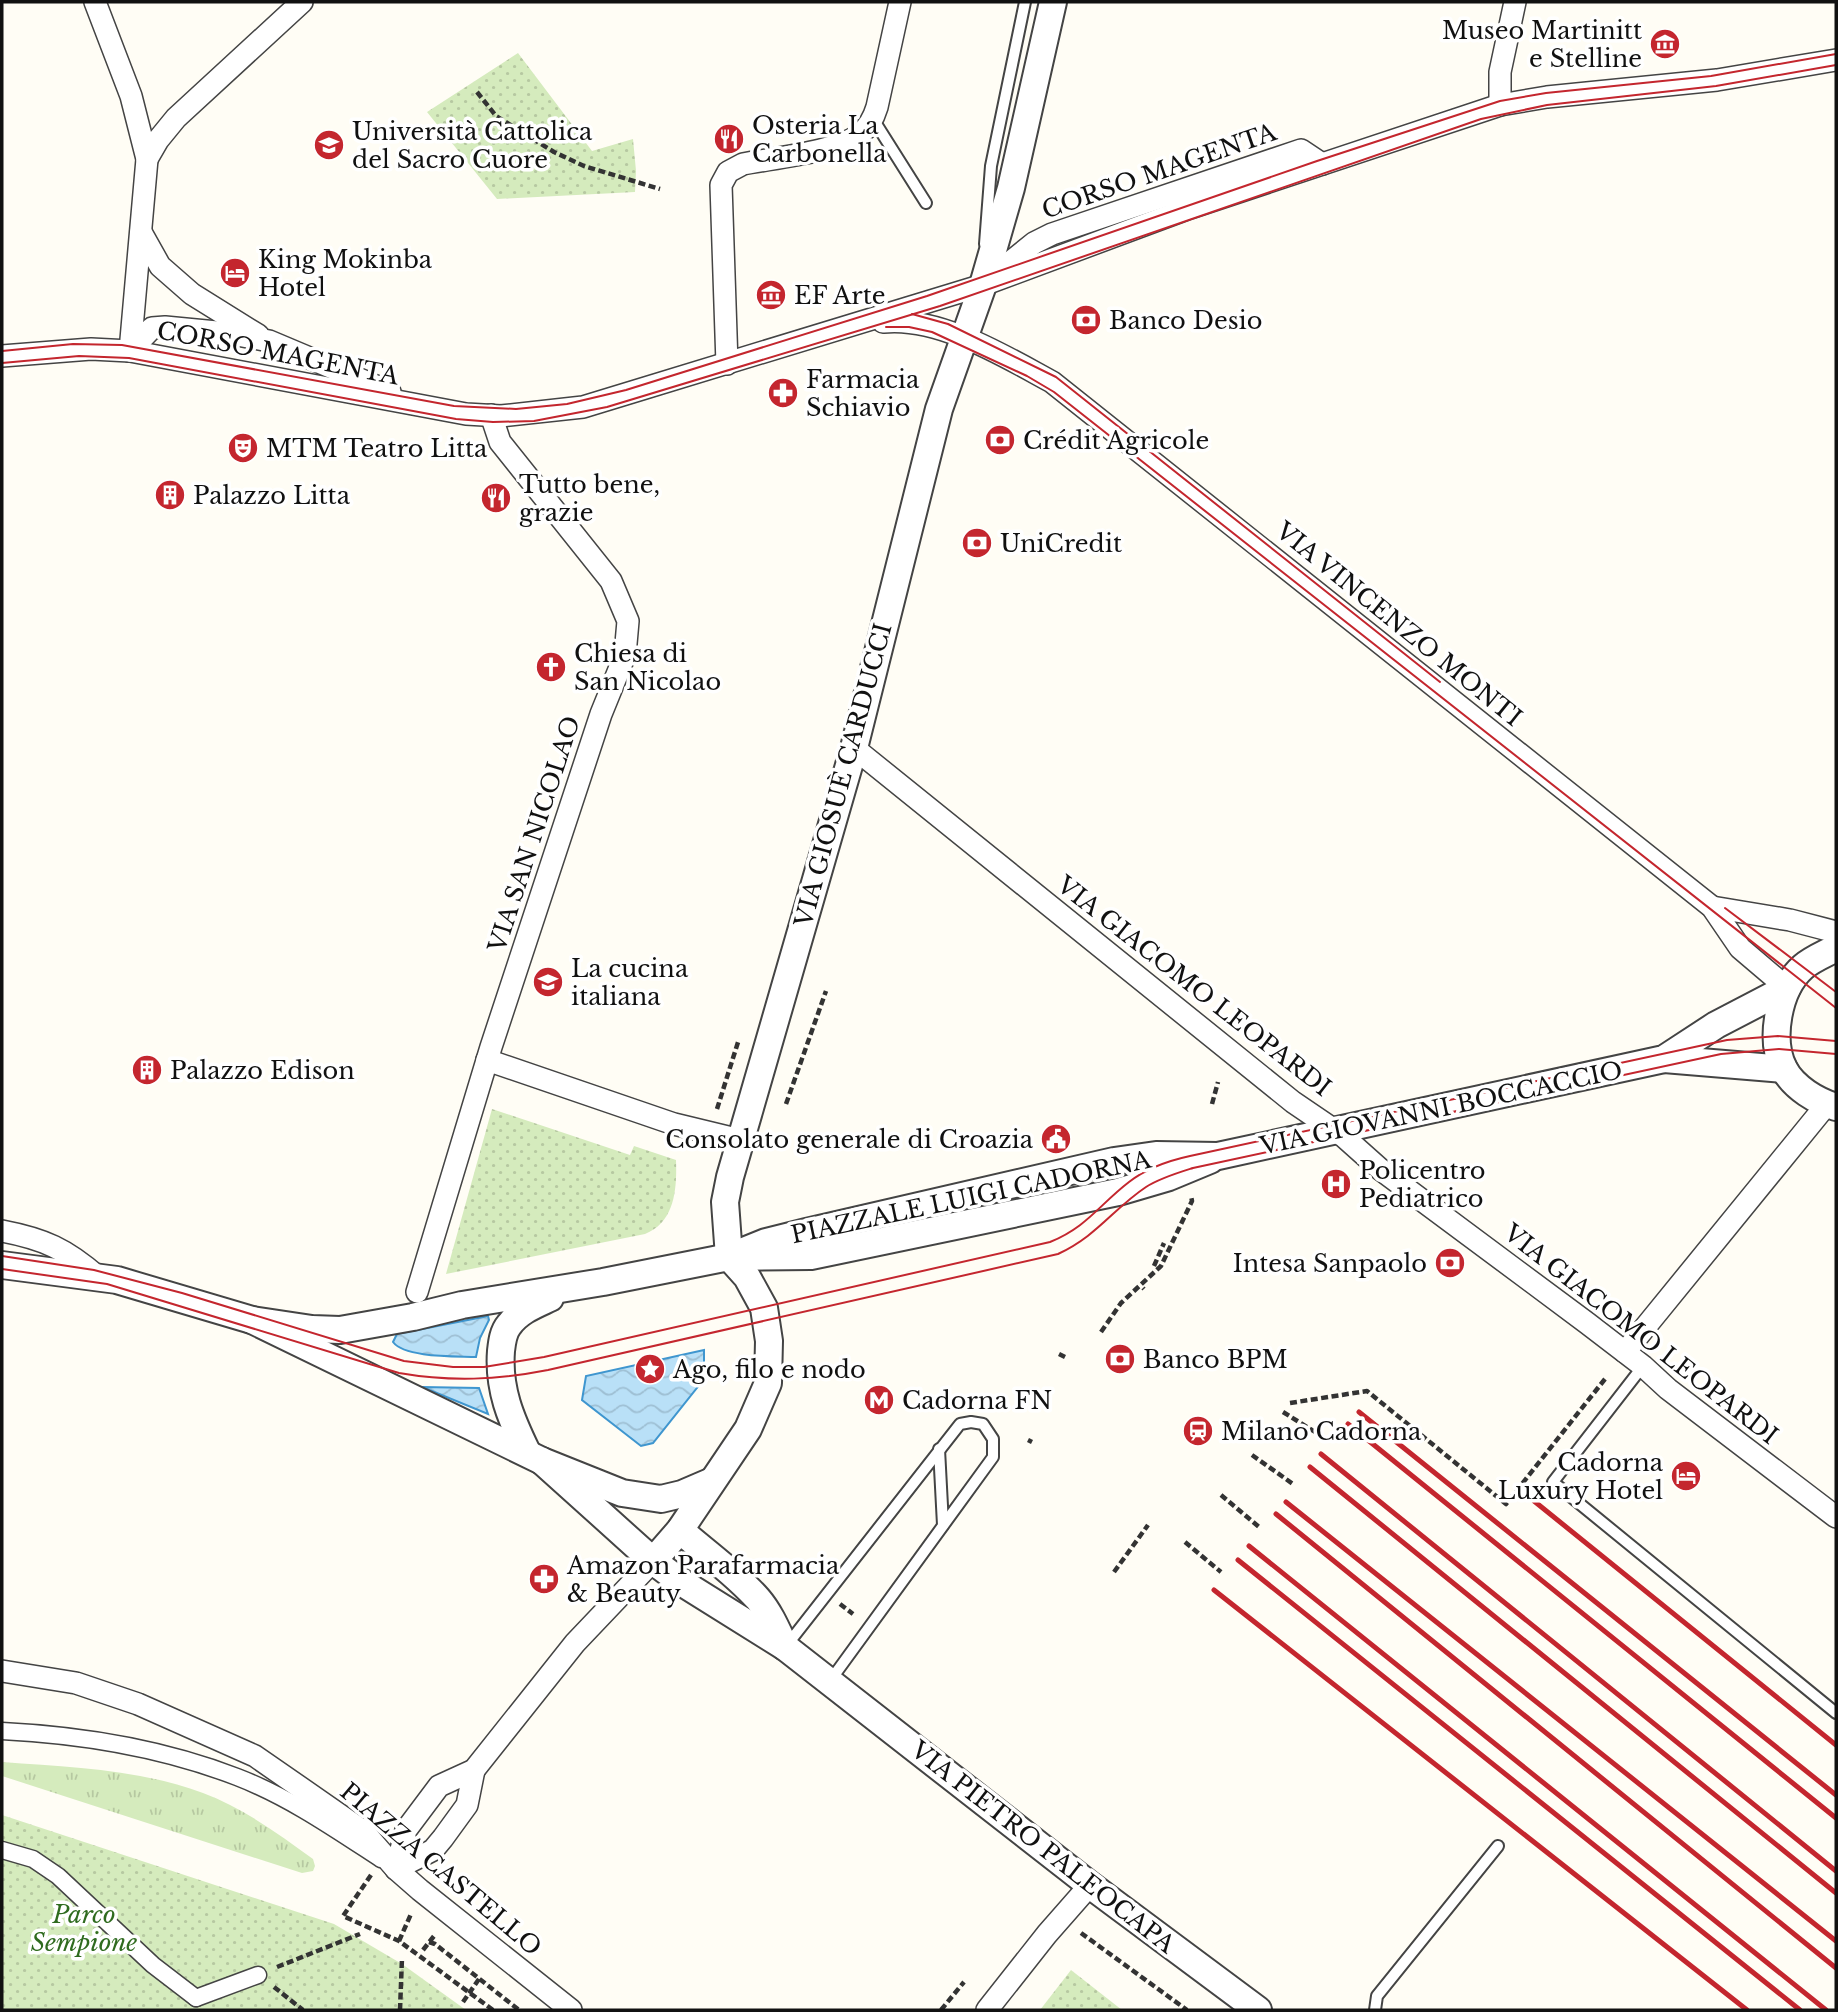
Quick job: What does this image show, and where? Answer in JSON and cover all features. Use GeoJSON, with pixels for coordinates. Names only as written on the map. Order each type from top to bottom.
{"type":"FeatureCollection","features":[{"type":"Feature","properties":{"kind":"street"},"geometry":{"type":"LineString","coordinates":[[95,2],[131,96],[147,159],[130,351]]}},
{"type":"Feature","properties":{"kind":"street"},"geometry":{"type":"LineString","coordinates":[[147,159],[176,118],[302,2]]}},
{"type":"Feature","properties":{"kind":"street"},"geometry":{"type":"LineString","coordinates":[[727,364],[721,185],[728,172],[743,164],[842,145],[860,134],[873,119],[900,2]]}},
{"type":"Feature","properties":{"kind":"street"},"geometry":{"type":"LineString","coordinates":[[983,285],[1011,188],[1053,2]]}},
{"type":"Feature","properties":{"kind":"street"},"geometry":{"type":"LineString","coordinates":[[1500,106],[1500,72],[1515,2]]}},
{"type":"Feature","properties":{"kind":"street","name":"CORSO MAGENTA"},"geometry":{"type":"LineString","coordinates":[[2,356],[91,349],[130,351],[417,407],[466,414],[491,415],[583,407],[983,285],[1051,258],[1322,164],[1500,106],[1547,97],[1727,79],[1836,60]]}},
{"type":"Feature","properties":{"kind":"street","name":"CORSO MAGENTA"},"geometry":{"type":"LineString","coordinates":[[983,285],[1034,243],[1052,234],[1301,150],[1322,164]]}},
{"type":"Feature","properties":{"kind":"street"},"geometry":{"type":"LineString","coordinates":[[141,232],[160,266],[192,294],[268,341]]}},
{"type":"Feature","properties":{"kind":"street","name":"VIA GIOSUÈ CARDUCCI"},"geometry":{"type":"LineString","coordinates":[[740,1140],[854,748],[939,409],[983,285]]}},
{"type":"Feature","properties":{"kind":"street","name":"VIA VINCENZO MONTI"},"geometry":{"type":"LineString","coordinates":[[850,326],[899,320],[924,324],[963,338],[1052,382],[1712,907],[1740,948],[1787,988]]}},
{"type":"Feature","properties":{"kind":"street","name":"CORSO MAGENTA"},"geometry":{"type":"LineString","coordinates":[[130,351],[152,328],[165,327],[216,331],[268,341],[349,373],[417,407]]}},
{"type":"Feature","properties":{"kind":"street","name":"VIA SAN NICOLAO"},"geometry":{"type":"LineString","coordinates":[[487,1060],[601,714],[625,655],[628,621],[611,581],[500,442],[491,415]]}},
{"type":"Feature","properties":{"kind":"street","name":"VIA GIACOMO LEOPARDI"},"geometry":{"type":"LineString","coordinates":[[854,748],[1293,1102],[1337,1131],[1380,1169],[1625,1352],[1668,1389],[1836,1517]]}},
{"type":"Feature","properties":{"kind":"street","name":"VIA VINCENZO MONTI"},"geometry":{"type":"LineString","coordinates":[[1712,907],[1790,919],[1836,932]]}},
{"type":"Feature","properties":{"kind":"street"},"geometry":{"type":"LineString","coordinates":[[1625,1352],[1832,1105],[1810,1095],[1794,1082],[1784,1069],[1778,1036],[1780,1008],[1787,988],[1803,966],[1836,948]]}},
{"type":"Feature","properties":{"kind":"street","name":"VIA GIOVANNI BOCCACCIO"},"geometry":{"type":"LineString","coordinates":[[1664,1059],[1716,1025],[1787,988]]}},
{"type":"Feature","properties":{"kind":"street","name":"VIA GIOVANNI BOCCACCIO"},"geometry":{"type":"LineString","coordinates":[[1218,1156],[1664,1059],[1784,1069]]}},
{"type":"Feature","properties":{"kind":"street"},"geometry":{"type":"LineString","coordinates":[[388,1864],[405,1830],[439,1786],[474,1770],[575,1643],[680,1531],[710,1482],[748,1429],[768,1383],[769,1341],[764,1308],[747,1278],[729,1257],[725,1202],[740,1140],[674,1124],[487,1060],[417,1292]]}},
{"type":"Feature","properties":{"kind":"street","name":"PIAZZALE LUIGI CADORNA"},"geometry":{"type":"LineString","coordinates":[[252,1320],[312,1329],[340,1330],[729,1257],[766,1242],[806,1232],[1114,1161],[1156,1155],[1218,1156]]}},
{"type":"Feature","properties":{"kind":"street"},"geometry":{"type":"LineString","coordinates":[[2,1231],[49,1242],[73,1256],[98,1277]]}},
{"type":"Feature","properties":{"kind":"street"},"geometry":{"type":"LineString","coordinates":[[2,1265],[117,1280],[252,1320]]}},
{"type":"Feature","properties":{"kind":"street","name":"PIAZZALE LUIGI CADORNA"},"geometry":{"type":"LineString","coordinates":[[603,1282],[555,1295],[526,1309],[509,1324],[504,1334],[500,1365],[505,1402],[534,1456],[653,1561],[681,1582],[785,1647],[830,1682]]}},
{"type":"Feature","properties":{"kind":"street","name":"PIAZZALE LUIGI CADORNA"},"geometry":{"type":"LineString","coordinates":[[252,1320],[534,1456],[622,1493],[661,1499],[710,1482]]}},
{"type":"Feature","properties":{"kind":"street","name":"PIAZZALE LUIGI CADORNA"},"geometry":{"type":"LineString","coordinates":[[680,1531],[742,1582],[760,1601],[785,1647]]}},
{"type":"Feature","properties":{"kind":"street","name":"PIAZZA CASTELLO"},"geometry":{"type":"LineString","coordinates":[[2,1671],[76,1683],[138,1704],[255,1756],[363,1831],[388,1864],[571,2010]]}},
{"type":"Feature","properties":{"kind":"street","name":"VIA PIETRO PALEOCAPA"},"geometry":{"type":"LineString","coordinates":[[830,1682],[1090,1885],[1258,2010]]}},
{"type":"Feature","properties":{"kind":"street"},"geometry":{"type":"LineString","coordinates":[[2,1731],[58,1734],[150,1751],[238,1777],[305,1811],[388,1864],[433,1850],[467,1805],[474,1770]]}},
{"type":"Feature","properties":{"kind":"street"},"geometry":{"type":"LineString","coordinates":[[2,1850],[33,1859],[58,1876],[191,2004],[258,1975]]}},
{"type":"Feature","properties":{"kind":"street"},"geometry":{"type":"LineString","coordinates":[[987,2010],[1060,1918],[1090,1885]]}},
{"type":"Feature","properties":{"kind":"lane"},"geometry":{"type":"LineString","coordinates":[[983,285],[988,184],[1025,2]]}},
{"type":"Feature","properties":{"kind":"lane"},"geometry":{"type":"LineString","coordinates":[[873,119],[926,203]]}},
{"type":"Feature","properties":{"kind":"lane"},"geometry":{"type":"LineString","coordinates":[[1643,1366],[1553,1482],[1836,1713]]}},
{"type":"Feature","properties":{"kind":"lane"},"geometry":{"type":"LineString","coordinates":[[785,1647],[960,1424],[983,1424],[993,1439],[993,1457],[830,1682]]}},
{"type":"Feature","properties":{"kind":"lane"},"geometry":{"type":"LineString","coordinates":[[939,1449],[943,1525]]}},
{"type":"Feature","properties":{"kind":"lane"},"geometry":{"type":"LineString","coordinates":[[1375,2010],[1377,1996],[1497,1846]]}},
{"type":"Feature","properties":{"kind":"path"},"geometry":{"type":"LineString","coordinates":[[477,92],[496,116],[554,152],[584,166],[660,189]]}},
{"type":"Feature","properties":{"kind":"path"},"geometry":{"type":"LineString","coordinates":[[786,1104],[826,991]]}},
{"type":"Feature","properties":{"kind":"path"},"geometry":{"type":"LineString","coordinates":[[717,1109],[740,1034]]}},
{"type":"Feature","properties":{"kind":"path"},"geometry":{"type":"LineString","coordinates":[[1212,1104],[1218,1082]]}},
{"type":"Feature","properties":{"kind":"path"},"geometry":{"type":"LineString","coordinates":[[1101,1332],[1121,1303],[1161,1266],[1192,1201],[1191,1192]]}},
{"type":"Feature","properties":{"kind":"path"},"geometry":{"type":"LineString","coordinates":[[1154,1266],[1164,1243]]}},
{"type":"Feature","properties":{"kind":"path"},"geometry":{"type":"LineString","coordinates":[[1290,1403],[1367,1391],[1506,1504],[1605,1379]]}},
{"type":"Feature","properties":{"kind":"path"},"geometry":{"type":"LineString","coordinates":[[1283,1412],[1328,1440]]}},
{"type":"Feature","properties":{"kind":"path"},"geometry":{"type":"LineString","coordinates":[[1252,1455],[1293,1484]]}},
{"type":"Feature","properties":{"kind":"path"},"geometry":{"type":"LineString","coordinates":[[1221,1495],[1259,1527]]}},
{"type":"Feature","properties":{"kind":"path"},"geometry":{"type":"LineString","coordinates":[[1114,1572],[1148,1525]]}},
{"type":"Feature","properties":{"kind":"path"},"geometry":{"type":"LineString","coordinates":[[1185,1542],[1221,1572]]}},
{"type":"Feature","properties":{"kind":"path"},"geometry":{"type":"LineString","coordinates":[[388,1864],[344,1916],[399,1941],[493,2010]]}},
{"type":"Feature","properties":{"kind":"path"},"geometry":{"type":"LineString","coordinates":[[1060,1918],[1187,2010]]}},
{"type":"Feature","properties":{"kind":"path"},"geometry":{"type":"LineString","coordinates":[[303,2010],[258,1975],[329,1944],[360,1934]]}},
{"type":"Feature","properties":{"kind":"path"},"geometry":{"type":"LineString","coordinates":[[423,1950],[434,1936]]}},
{"type":"Feature","properties":{"kind":"path"},"geometry":{"type":"LineString","coordinates":[[429,1942],[519,2010]]}},
{"type":"Feature","properties":{"kind":"path"},"geometry":{"type":"LineString","coordinates":[[400,2010],[402,1958]]}},
{"type":"Feature","properties":{"kind":"path"},"geometry":{"type":"LineString","coordinates":[[463,2002],[479,1979]]}},
{"type":"Feature","properties":{"kind":"path"},"geometry":{"type":"LineString","coordinates":[[941,2010],[964,1982]]}},
{"type":"Feature","properties":{"kind":"green space"},"geometry":{"type":"Polygon","coordinates":[[[518,53],[592,151],[633,139],[635,192],[497,199],[427,112],[518,53]]]}},
{"type":"Feature","properties":{"kind":"green space"},"geometry":{"type":"Polygon","coordinates":[[[492,1109],[630,1155],[634,1146],[676,1160],[675,1193],[668,1213],[655,1229],[645,1234],[446,1274],[492,1109]]]}},
{"type":"Feature","properties":{"kind":"green space"},"geometry":{"type":"Polygon","coordinates":[[[2,1762],[129,1774],[179,1785],[232,1806],[260,1822],[313,1859],[315,1866],[313,1871],[302,1873],[2,1776],[2,1762]]]}},
{"type":"Feature","properties":{"kind":"green space","name":"Parco Sempione"},"geometry":{"type":"Polygon","coordinates":[[[2,1815],[334,1924],[402,1964],[466,2010],[2,2010],[2,1815]]]}},
{"type":"Feature","properties":{"kind":"green space"},"geometry":{"type":"Polygon","coordinates":[[[1071,1970],[1122,2010],[1040,2010],[1071,1970]]]}},
{"type":"Feature","properties":{"kind":"water"},"geometry":{"type":"Polygon","coordinates":[[[488,1316],[476,1357],[419,1354],[393,1342],[397,1334],[488,1316]]]}},
{"type":"Feature","properties":{"kind":"water"},"geometry":{"type":"Polygon","coordinates":[[[704,1350],[700,1384],[653,1443],[641,1446],[582,1400],[586,1376],[704,1350]]]}},
{"type":"Feature","properties":{"kind":"water"},"geometry":{"type":"Polygon","coordinates":[[[422,1387],[479,1388],[488,1414],[422,1387]]]}},
{"type":"Feature","properties":{"kind":"tram line"},"geometry":{"type":"LineString","coordinates":[[2,351],[73,344],[122,345],[454,406],[516,409],[567,404],[626,390],[927,296],[1317,161],[1500,101],[1546,93],[1711,76],[1836,54]]}},
{"type":"Feature","properties":{"kind":"tram line"},"geometry":{"type":"LineString","coordinates":[[2,363],[79,356],[129,358],[456,419],[534,421],[607,407],[940,306],[1481,119],[1547,105],[1716,86],[1836,65]]}},
{"type":"Feature","properties":{"kind":"tram line"},"geometry":{"type":"LineString","coordinates":[[912,314],[948,324],[1056,377],[1440,682]]}},
{"type":"Feature","properties":{"kind":"tram line"},"geometry":{"type":"LineString","coordinates":[[886,327],[909,327],[932,332],[1027,376],[1054,392],[1836,1008]]}},
{"type":"Feature","properties":{"kind":"tram line"},"geometry":{"type":"LineString","coordinates":[[1725,908],[1836,992]]}},
{"type":"Feature","properties":{"kind":"tram line"},"geometry":{"type":"LineString","coordinates":[[2,1256],[94,1270],[182,1293],[404,1361],[453,1367],[484,1367],[544,1357],[1050,1242],[1074,1230],[1136,1177],[1182,1158],[1727,1040],[1778,1036],[1836,1041]]}},
{"type":"Feature","properties":{"kind":"tram line"},"geometry":{"type":"LineString","coordinates":[[2,1269],[107,1284],[399,1373],[456,1379],[511,1376],[548,1370],[1058,1254],[1084,1239],[1146,1187],[1193,1168],[1721,1054],[1779,1049],[1836,1054]]}},
{"type":"Feature","properties":{"kind":"railway"},"geometry":{"type":"LineString","coordinates":[[1359,1412],[1836,1795]]}},
{"type":"Feature","properties":{"kind":"railway"},"geometry":{"type":"LineString","coordinates":[[1348,1424],[1836,1818]]}},
{"type":"Feature","properties":{"kind":"railway"},"geometry":{"type":"LineString","coordinates":[[1321,1454],[1836,1871]]}},
{"type":"Feature","properties":{"kind":"railway"},"geometry":{"type":"LineString","coordinates":[[1310,1467],[1836,1893]]}},
{"type":"Feature","properties":{"kind":"railway"},"geometry":{"type":"LineString","coordinates":[[1534,1501],[1836,1745]]}},
{"type":"Feature","properties":{"kind":"railway"},"geometry":{"type":"LineString","coordinates":[[1286,1502],[1836,1941]]}},
{"type":"Feature","properties":{"kind":"railway"},"geometry":{"type":"LineString","coordinates":[[1276,1514],[1836,1968]]}},
{"type":"Feature","properties":{"kind":"railway"},"geometry":{"type":"LineString","coordinates":[[1249,1546],[1826,2010]]}},
{"type":"Feature","properties":{"kind":"railway"},"geometry":{"type":"LineString","coordinates":[[1238,1560],[1800,2010]]}},
{"type":"Feature","properties":{"kind":"railway"},"geometry":{"type":"LineString","coordinates":[[1214,1590],[1747,2010]]}},
{"type":"Feature","properties":{"kind":"place","name":"Museo Martinitt e Stelline"},"geometry":{"type":"Point","coordinates":[1665,44]}},
{"type":"Feature","properties":{"kind":"place","name":"Osteria La Carbonella"},"geometry":{"type":"Point","coordinates":[729,139]}},
{"type":"Feature","properties":{"kind":"place","name":"Università Cattolica del Sacro Cuore"},"geometry":{"type":"Point","coordinates":[329,145]}},
{"type":"Feature","properties":{"kind":"place","name":"King Mokinba Hotel"},"geometry":{"type":"Point","coordinates":[235,273]}},
{"type":"Feature","properties":{"kind":"place","name":"EF Arte"},"geometry":{"type":"Point","coordinates":[771,295]}},
{"type":"Feature","properties":{"kind":"place","name":"Banco Desio"},"geometry":{"type":"Point","coordinates":[1086,320]}},
{"type":"Feature","properties":{"kind":"place","name":"Farmacia Schiavio"},"geometry":{"type":"Point","coordinates":[783,393]}},
{"type":"Feature","properties":{"kind":"place","name":"Crédit Agricole"},"geometry":{"type":"Point","coordinates":[1000,440]}},
{"type":"Feature","properties":{"kind":"place","name":"MTM Teatro Litta"},"geometry":{"type":"Point","coordinates":[243,448]}},
{"type":"Feature","properties":{"kind":"place","name":"Palazzo Litta"},"geometry":{"type":"Point","coordinates":[170,495]}},
{"type":"Feature","properties":{"kind":"place","name":"Tutto bene, grazie"},"geometry":{"type":"Point","coordinates":[496,498]}},
{"type":"Feature","properties":{"kind":"place","name":"UniCredit"},"geometry":{"type":"Point","coordinates":[977,543]}},
{"type":"Feature","properties":{"kind":"place","name":"Chiesa di San Nicolao"},"geometry":{"type":"Point","coordinates":[551,667]}},
{"type":"Feature","properties":{"kind":"place","name":"La cucina italiana"},"geometry":{"type":"Point","coordinates":[548,982]}},
{"type":"Feature","properties":{"kind":"place","name":"Palazzo Edison"},"geometry":{"type":"Point","coordinates":[147,1070]}},
{"type":"Feature","properties":{"kind":"place","name":"Consolato generale di Croazia"},"geometry":{"type":"Point","coordinates":[1056,1139]}},
{"type":"Feature","properties":{"kind":"place","name":"Policentro Pediatrico"},"geometry":{"type":"Point","coordinates":[1336,1184]}},
{"type":"Feature","properties":{"kind":"place","name":"Intesa Sanpaolo"},"geometry":{"type":"Point","coordinates":[1450,1263]}},
{"type":"Feature","properties":{"kind":"place","name":"Banco BPM"},"geometry":{"type":"Point","coordinates":[1120,1359]}},
{"type":"Feature","properties":{"kind":"place","name":"Ago, filo e nodo"},"geometry":{"type":"Point","coordinates":[650,1369]}},
{"type":"Feature","properties":{"kind":"place","name":"Cadorna FN"},"geometry":{"type":"Point","coordinates":[879,1400]}},
{"type":"Feature","properties":{"kind":"place","name":"Milano Cadorna"},"geometry":{"type":"Point","coordinates":[1198,1431]}},
{"type":"Feature","properties":{"kind":"place","name":"Cadorna Luxury Hotel"},"geometry":{"type":"Point","coordinates":[1686,1476]}},
{"type":"Feature","properties":{"kind":"place","name":"Amazon Parafarmacia & Beauty"},"geometry":{"type":"Point","coordinates":[544,1579]}}]}
